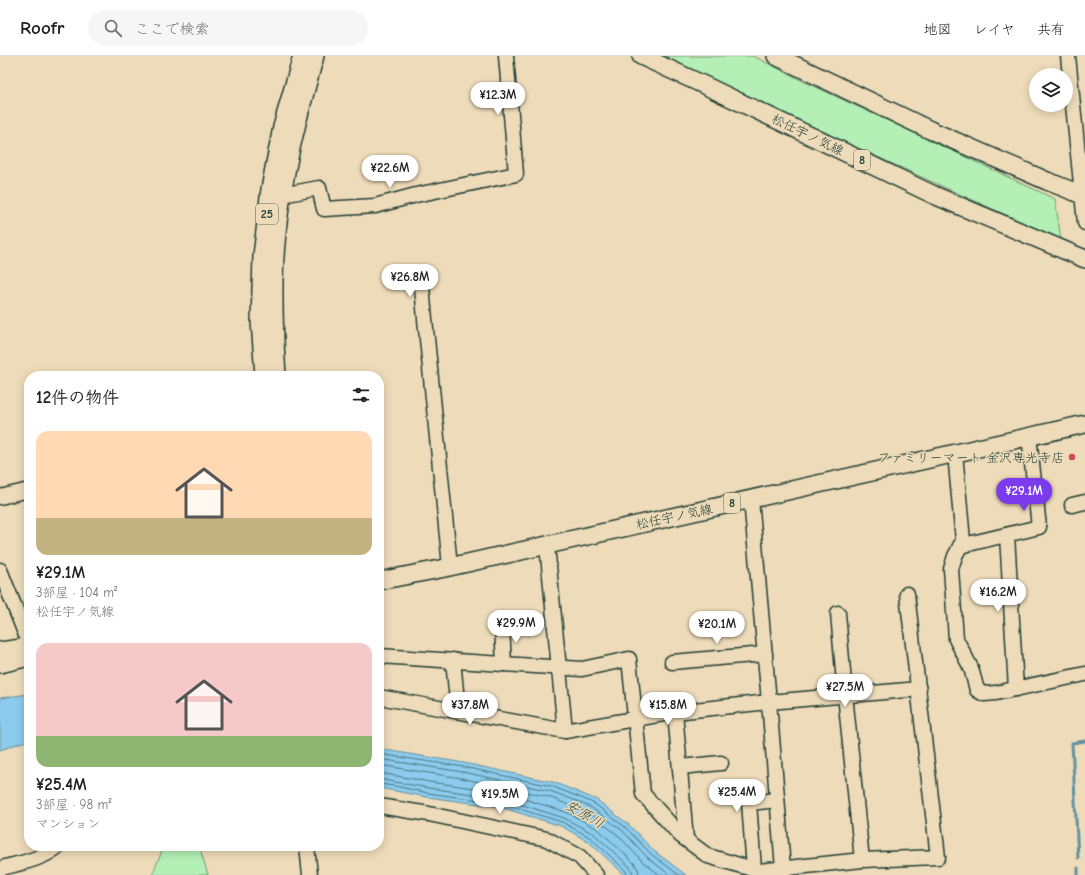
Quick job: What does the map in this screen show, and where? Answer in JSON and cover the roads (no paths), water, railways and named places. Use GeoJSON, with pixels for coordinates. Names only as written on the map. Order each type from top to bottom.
{"type":"FeatureCollection","features":[{"type":"Feature","properties":{"kind":"main road","name":"25"},"geometry":{"type":"LineString","coordinates":[[264,371],[260,321],[262,256],[270,189],[282,127],[302,56]]}},
{"type":"Feature","properties":{"kind":"main road","name":"25"},"geometry":{"type":"LineString","coordinates":[[277,371],[273,317],[276,243],[289,156],[315,56]]}},
{"type":"Feature","properties":{"kind":"main road","name":"松任宇ノ気線"},"geometry":{"type":"LineString","coordinates":[[641,56],[934,195],[1085,259]]}},
{"type":"Feature","properties":{"kind":"main road"},"geometry":{"type":"LineString","coordinates":[[776,56],[930,130],[1047,181],[1084,195]]}},
{"type":"Feature","properties":{"kind":"main road","name":"松任宇ノ気線"},"geometry":{"type":"LineString","coordinates":[[384,580],[548,545],[1085,424]]}},
{"type":"Feature","properties":{"kind":"main road"},"geometry":{"type":"LineString","coordinates":[[0,651],[24,647]]}},
{"type":"Feature","properties":{"kind":"main road"},"geometry":{"type":"LineString","coordinates":[[0,664],[24,658]]}},
{"type":"Feature","properties":{"kind":"street"},"geometry":{"type":"LineString","coordinates":[[282,195],[319,188],[324,209],[375,206],[516,174],[506,56]]}},
{"type":"Feature","properties":{"kind":"street"},"geometry":{"type":"LineString","coordinates":[[1068,56],[1084,195],[1085,223]]}},
{"type":"Feature","properties":{"kind":"street"},"geometry":{"type":"LineString","coordinates":[[422,276],[450,566]]}},
{"type":"Feature","properties":{"kind":"street"},"geometry":{"type":"LineString","coordinates":[[960,546],[1039,527],[1029,436]]}},
{"type":"Feature","properties":{"kind":"street"},"geometry":{"type":"LineString","coordinates":[[955,453],[963,541],[955,556],[951,569],[956,638],[971,668],[977,690],[984,694],[1016,689],[1085,674]]}},
{"type":"Feature","properties":{"kind":"street"},"geometry":{"type":"LineString","coordinates":[[0,497],[24,491]]}},
{"type":"Feature","properties":{"kind":"street"},"geometry":{"type":"LineString","coordinates":[[750,499],[765,654],[782,868]]}},
{"type":"Feature","properties":{"kind":"street"},"geometry":{"type":"LineString","coordinates":[[1007,535],[1016,689]]}},
{"type":"Feature","properties":{"kind":"street"},"geometry":{"type":"LineString","coordinates":[[548,545],[565,730]]}},
{"type":"Feature","properties":{"kind":"street"},"geometry":{"type":"LineString","coordinates":[[0,570],[24,630]]}},
{"type":"Feature","properties":{"kind":"street"},"geometry":{"type":"LineString","coordinates":[[384,656],[582,669],[629,659],[643,794],[681,836],[708,856],[759,871],[862,860],[938,857],[908,594]]}},
{"type":"Feature","properties":{"kind":"street"},"geometry":{"type":"LineString","coordinates":[[838,613],[862,860]]}},
{"type":"Feature","properties":{"kind":"street"},"geometry":{"type":"LineString","coordinates":[[502,626],[504,664]]}},
{"type":"Feature","properties":{"kind":"street"},"geometry":{"type":"LineString","coordinates":[[672,662],[765,654]]}},
{"type":"Feature","properties":{"kind":"street"},"geometry":{"type":"LineString","coordinates":[[453,660],[458,711]]}},
{"type":"Feature","properties":{"kind":"street"},"geometry":{"type":"LineString","coordinates":[[384,698],[565,730],[675,712],[919,689]]}},
{"type":"Feature","properties":{"kind":"street"},"geometry":{"type":"LineString","coordinates":[[675,712],[686,839]]}},
{"type":"Feature","properties":{"kind":"street"},"geometry":{"type":"LineString","coordinates":[[680,767],[721,763]]}},
{"type":"Feature","properties":{"kind":"street"},"geometry":{"type":"LineString","coordinates":[[754,869],[749,803],[777,800]]}},
{"type":"Feature","properties":{"kind":"street"},"geometry":{"type":"LineString","coordinates":[[384,807],[429,814],[547,839],[580,857],[596,875]]}},
{"type":"Feature","properties":{"kind":"street"},"geometry":{"type":"LineString","coordinates":[[0,870],[2,868],[30,861],[52,851]]}},
{"type":"Feature","properties":{"kind":"street"},"geometry":{"type":"LineString","coordinates":[[308,851],[310,875]]}},
{"type":"Feature","properties":{"kind":"water"},"geometry":{"type":"Polygon","coordinates":[[[24,695],[24,742],[0,750],[0,698],[24,695]]]}},
{"type":"Feature","properties":{"kind":"water","name":"安原川"},"geometry":{"type":"Polygon","coordinates":[[[384,750],[464,763],[553,782],[597,800],[629,825],[654,851],[686,875],[625,875],[589,842],[561,826],[500,807],[427,797],[384,789],[384,750]]]}},
{"type":"Feature","properties":{"kind":"waterway"},"geometry":{"type":"LineString","coordinates":[[1078,858],[1072,743],[1085,741]]}},
{"type":"Feature","properties":{"kind":"waterway"},"geometry":{"type":"LineString","coordinates":[[1078,868],[1078,875]]}},
{"type":"Feature","properties":{"kind":"place","name":"ファミリーマート 金沢専光寺店"},"geometry":{"type":"Point","coordinates":[1072,457]}}]}
